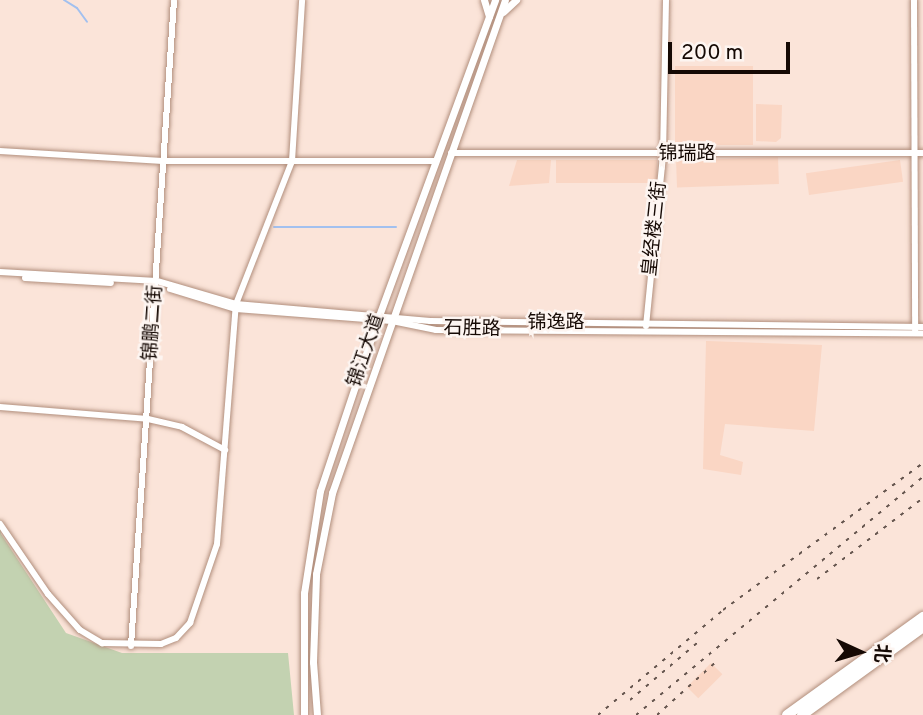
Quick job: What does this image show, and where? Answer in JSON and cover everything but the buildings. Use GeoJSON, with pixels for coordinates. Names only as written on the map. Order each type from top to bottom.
{"type":"FeatureCollection","features":[{"type":"Feature","properties":{"kind":"highway"},"geometry":{"type":"LineString","coordinates":[[802,715],[896,643],[923,614]]}},
{"type":"Feature","properties":{"kind":"highway"},"geometry":{"type":"LineString","coordinates":[[787,715],[896,643],[923,629]]}},
{"type":"Feature","properties":{"kind":"main road"},"geometry":{"type":"LineString","coordinates":[[484,0],[490,17]]}},
{"type":"Feature","properties":{"kind":"main road","name":"锦江大道"},"geometry":{"type":"LineString","coordinates":[[304,715],[301,630],[314,519],[378,318],[495,0]]}},
{"type":"Feature","properties":{"kind":"main road","name":"锦江大道"},"geometry":{"type":"LineString","coordinates":[[317,715],[315,608],[325,520],[341,458],[505,0]]}},
{"type":"Feature","properties":{"kind":"main road"},"geometry":{"type":"LineString","coordinates":[[498,22],[516,0]]}},
{"type":"Feature","properties":{"kind":"street","name":"锦鹏二街"},"geometry":{"type":"LineString","coordinates":[[131,646],[174,0]]}},
{"type":"Feature","properties":{"kind":"street"},"geometry":{"type":"LineString","coordinates":[[0,524],[48,594],[80,631],[102,643],[131,646],[176,638],[200,602],[217,544],[236,306],[292,161],[302,0]]}},
{"type":"Feature","properties":{"kind":"street","name":"皇经楼三街"},"geometry":{"type":"LineString","coordinates":[[646,328],[663,156],[666,0]]}},
{"type":"Feature","properties":{"kind":"street"},"geometry":{"type":"LineString","coordinates":[[914,0],[914,152],[919,330]]}},
{"type":"Feature","properties":{"kind":"street"},"geometry":{"type":"LineString","coordinates":[[0,151],[163,161],[434,162]]}},
{"type":"Feature","properties":{"kind":"street","name":"锦瑞路"},"geometry":{"type":"LineString","coordinates":[[451,153],[663,156],[923,152]]}},
{"type":"Feature","properties":{"kind":"street"},"geometry":{"type":"LineString","coordinates":[[0,272],[157,284],[236,306],[378,318]]}},
{"type":"Feature","properties":{"kind":"street","name":"石胜路"},"geometry":{"type":"LineString","coordinates":[[378,318],[393,318],[436,330],[919,330]]}},
{"type":"Feature","properties":{"kind":"street"},"geometry":{"type":"LineString","coordinates":[[0,407],[148,419],[182,427],[225,450]]}},
{"type":"Feature","properties":{"kind":"shaded area"},"geometry":{"type":"Polygon","coordinates":[[[675,66],[753,66],[753,145],[675,145],[675,66]]]}},
{"type":"Feature","properties":{"kind":"shaded area"},"geometry":{"type":"Polygon","coordinates":[[[756,104],[782,105],[781,138],[776,142],[756,141],[756,104]]]}},
{"type":"Feature","properties":{"kind":"shaded area"},"geometry":{"type":"Polygon","coordinates":[[[778,157],[779,184],[677,188],[676,161],[778,157]]]}},
{"type":"Feature","properties":{"kind":"shaded area"},"geometry":{"type":"Polygon","coordinates":[[[517,160],[551,160],[549,183],[509,186],[517,160]]]}},
{"type":"Feature","properties":{"kind":"shaded area"},"geometry":{"type":"Polygon","coordinates":[[[556,160],[657,160],[657,183],[556,183],[556,160]]]}},
{"type":"Feature","properties":{"kind":"shaded area"},"geometry":{"type":"Polygon","coordinates":[[[900,160],[903,182],[809,195],[806,173],[900,160]]]}},
{"type":"Feature","properties":{"kind":"shaded area"},"geometry":{"type":"Polygon","coordinates":[[[706,341],[822,345],[814,431],[725,424],[720,455],[743,462],[741,475],[703,469],[706,341]]]}},
{"type":"Feature","properties":{"kind":"shaded area"},"geometry":{"type":"Polygon","coordinates":[[[711,663],[722,674],[698,698],[687,687],[711,663]]]}},
{"type":"Feature","properties":{"kind":"green space"},"geometry":{"type":"Polygon","coordinates":[[[0,517],[1,534],[66,633],[122,653],[288,653],[294,715],[0,715],[0,517]]]}},
{"type":"Feature","properties":{"kind":"waterway"},"geometry":{"type":"LineString","coordinates":[[64,0],[77,8],[87,22]]}},
{"type":"Feature","properties":{"kind":"waterway"},"geometry":{"type":"LineString","coordinates":[[274,227],[396,227]]}},
{"type":"Feature","properties":{"kind":"railway"},"geometry":{"type":"LineString","coordinates":[[598,715],[723,610],[923,463]]}},
{"type":"Feature","properties":{"kind":"railway"},"geometry":{"type":"LineString","coordinates":[[636,715],[923,477]]}},
{"type":"Feature","properties":{"kind":"railway"},"geometry":{"type":"LineString","coordinates":[[817,579],[923,498]]}},
{"type":"Feature","properties":{"kind":"railway"},"geometry":{"type":"LineString","coordinates":[[630,700],[697,643]]}},
{"type":"Feature","properties":{"kind":"railway"},"geometry":{"type":"LineString","coordinates":[[657,715],[717,661]]}}]}
